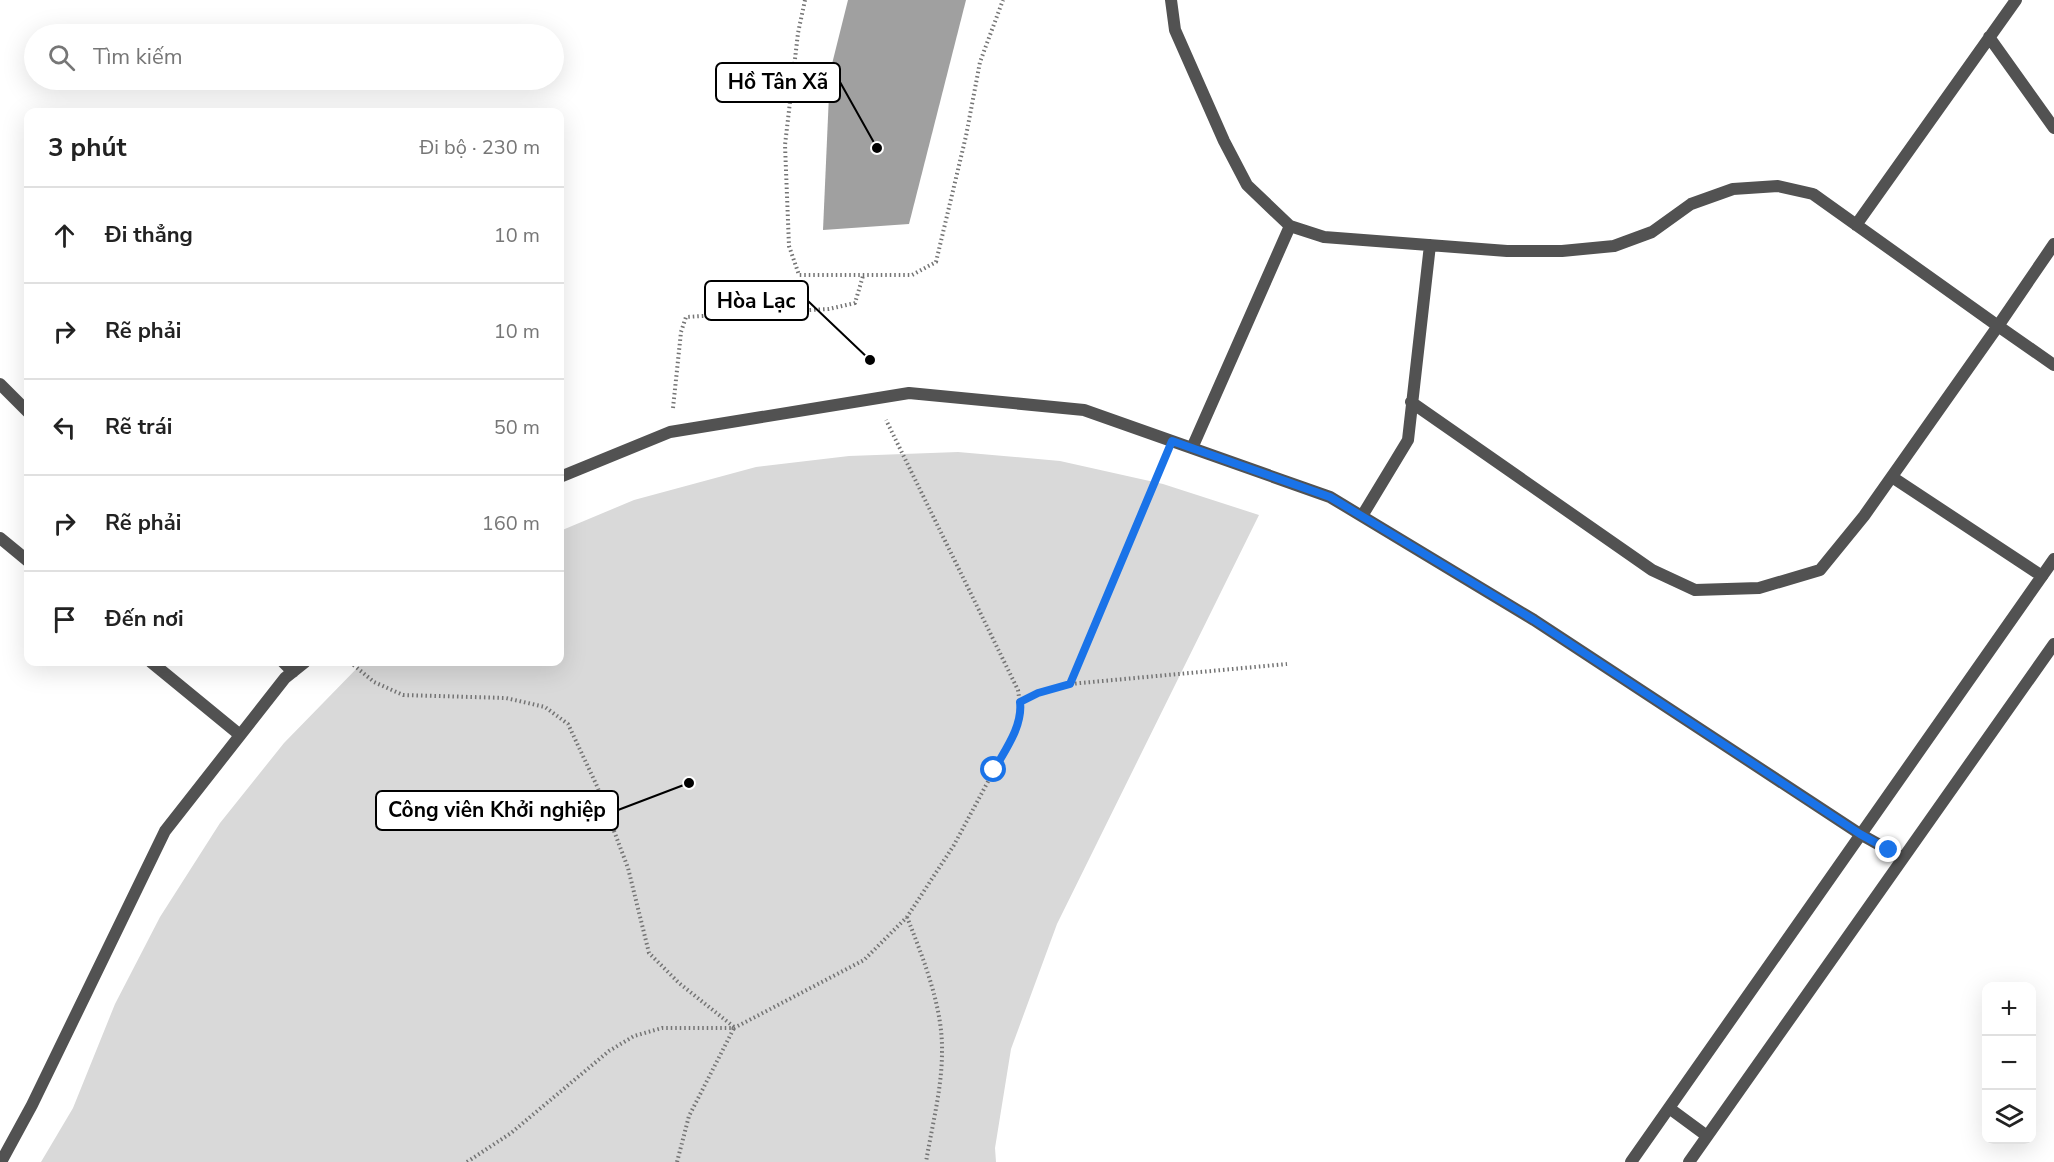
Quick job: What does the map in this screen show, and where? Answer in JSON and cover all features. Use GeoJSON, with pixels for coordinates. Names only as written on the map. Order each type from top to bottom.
{"type":"FeatureCollection","features":[{"type":"Feature","properties":{"kind":"street"},"geometry":{"type":"LineString","coordinates":[[1171,0],[1175,30],[1224,141],[1247,185],[1290,226],[1324,237],[1507,252],[1562,252],[1614,246],[1652,232],[1691,204],[1733,189],[1778,186],[1813,194],[2054,365]]}},
{"type":"Feature","properties":{"kind":"street"},"geometry":{"type":"LineString","coordinates":[[1856,225],[2016,0]]}},
{"type":"Feature","properties":{"kind":"street"},"geometry":{"type":"LineString","coordinates":[[1989,37],[2054,128]]}},
{"type":"Feature","properties":{"kind":"street"},"geometry":{"type":"LineString","coordinates":[[1192,448],[1290,226]]}},
{"type":"Feature","properties":{"kind":"street"},"geometry":{"type":"LineString","coordinates":[[1411,402],[1652,570],[1695,590],[1759,588],[1820,570],[1892,477],[2054,244]]}},
{"type":"Feature","properties":{"kind":"street"},"geometry":{"type":"LineString","coordinates":[[1362,516],[1408,440],[1430,245]]}},
{"type":"Feature","properties":{"kind":"street"},"geometry":{"type":"LineString","coordinates":[[0,384],[24,408]]}},
{"type":"Feature","properties":{"kind":"street"},"geometry":{"type":"LineString","coordinates":[[564,475],[670,432],[909,393],[1084,410],[1330,497],[1544,627],[1860,834],[1903,858]]}},
{"type":"Feature","properties":{"kind":"street"},"geometry":{"type":"LineString","coordinates":[[1892,477],[2042,576]]}},
{"type":"Feature","properties":{"kind":"street"},"geometry":{"type":"LineString","coordinates":[[0,538],[24,558]]}},
{"type":"Feature","properties":{"kind":"street"},"geometry":{"type":"LineString","coordinates":[[1631,1162],[2054,559]]}},
{"type":"Feature","properties":{"kind":"street"},"geometry":{"type":"LineString","coordinates":[[1689,1162],[2054,644]]}},
{"type":"Feature","properties":{"kind":"street"},"geometry":{"type":"LineString","coordinates":[[156,666],[240,735]]}},
{"type":"Feature","properties":{"kind":"street"},"geometry":{"type":"LineString","coordinates":[[287,666],[293,672]]}},
{"type":"Feature","properties":{"kind":"street"},"geometry":{"type":"LineString","coordinates":[[1,1162],[32,1105],[165,831],[285,678],[300,666]]}},
{"type":"Feature","properties":{"kind":"street"},"geometry":{"type":"LineString","coordinates":[[1669,1108],[1707,1136]]}},
{"type":"Feature","properties":{"kind":"path"},"geometry":{"type":"LineString","coordinates":[[805,0],[798,33],[785,145],[789,246],[799,275],[863,276],[912,275],[936,262],[966,136],[980,62],[1003,0]]}},
{"type":"Feature","properties":{"kind":"path"},"geometry":{"type":"LineString","coordinates":[[670,432],[681,332],[686,317],[829,309],[855,303],[863,276]]}},
{"type":"Feature","properties":{"kind":"path"},"geometry":{"type":"LineString","coordinates":[[467,1162],[511,1133],[609,1051],[634,1036],[662,1028],[734,1028],[864,960],[907,917],[954,845],[1009,743],[1021,713],[1018,690],[874,399]]}},
{"type":"Feature","properties":{"kind":"path"},"geometry":{"type":"LineString","coordinates":[[1070,684],[1172,441]]}},
{"type":"Feature","properties":{"kind":"path"},"geometry":{"type":"LineString","coordinates":[[1020,702],[1038,693],[1070,684],[1287,664]]}},
{"type":"Feature","properties":{"kind":"path"},"geometry":{"type":"LineString","coordinates":[[355,666],[374,682],[403,695],[506,698],[544,707],[568,724],[597,786],[628,868],[649,953],[679,983],[734,1028]]}},
{"type":"Feature","properties":{"kind":"path"},"geometry":{"type":"LineString","coordinates":[[907,917],[925,964],[936,1005],[942,1051],[938,1098],[926,1162]]}},
{"type":"Feature","properties":{"kind":"path"},"geometry":{"type":"LineString","coordinates":[[677,1162],[689,1116],[734,1028]]}},
{"type":"Feature","properties":{"kind":"shaded area"},"geometry":{"type":"Polygon","coordinates":[[[848,0],[966,0],[909,224],[823,230],[830,72],[848,0]]]}},
{"type":"Feature","properties":{"kind":"shaded area"},"geometry":{"type":"Polygon","coordinates":[[[958,452],[1060,461],[1163,484],[1259,515],[1057,924],[1011,1049],[995,1148],[996,1162],[41,1162],[73,1108],[115,1004],[160,917],[220,823],[284,743],[359,666],[564,666],[564,529],[634,500],[756,467],[849,456],[958,452]]]}},
{"type":"Feature","properties":{"kind":"place","name":"Hồ Tân Xã"},"geometry":{"type":"Point","coordinates":[877,148]}},
{"type":"Feature","properties":{"kind":"place","name":"Hòa Lạc"},"geometry":{"type":"Point","coordinates":[870,360]}},
{"type":"Feature","properties":{"kind":"place","name":"Công viên Khởi nghiệp"},"geometry":{"type":"Point","coordinates":[689,783]}},
{"type":"Feature","properties":{"kind":"route"},"geometry":{"type":"LineString","coordinates":[[994,770],[1014,733],[1021,713],[1020,702],[1038,693],[1070,684],[1172,441],[1330,497],[1534,620],[1860,834],[1889,850]]}}]}
